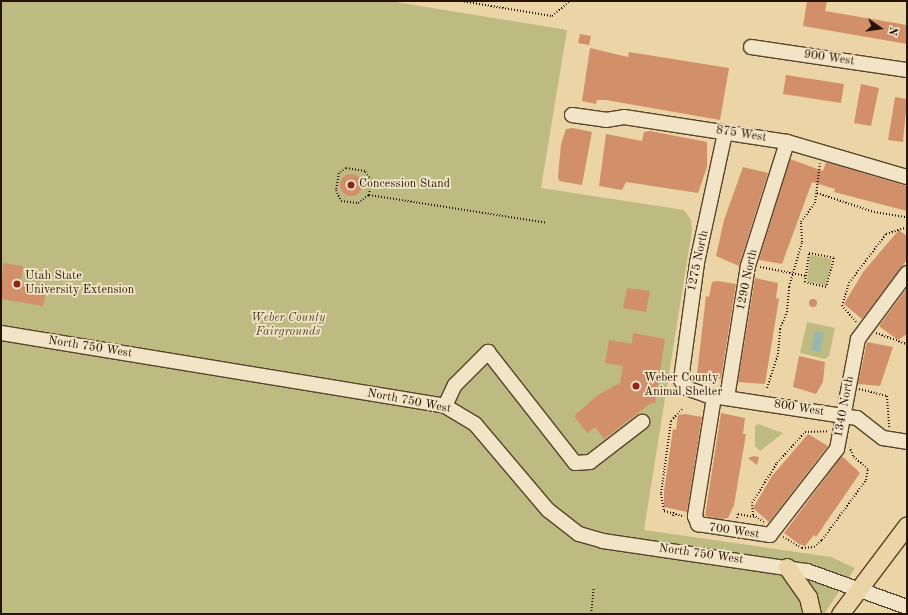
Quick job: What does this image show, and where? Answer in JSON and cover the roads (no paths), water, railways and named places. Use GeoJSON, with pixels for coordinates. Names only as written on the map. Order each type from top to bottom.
{"type":"FeatureCollection","features":[{"type":"Feature","properties":{"kind":"main road"},"geometry":{"type":"LineString","coordinates":[[840,614],[907,525]]}},
{"type":"Feature","properties":{"kind":"main road"},"geometry":{"type":"LineString","coordinates":[[787,567],[808,597],[812,614]]}},
{"type":"Feature","properties":{"kind":"street","name":"900 West"},"geometry":{"type":"LineString","coordinates":[[751,47],[907,70]]}},
{"type":"Feature","properties":{"kind":"street","name":"875 West"},"geometry":{"type":"LineString","coordinates":[[572,115],[606,120],[624,117],[787,142],[907,178]]}},
{"type":"Feature","properties":{"kind":"street","name":"1275 North"},"geometry":{"type":"LineString","coordinates":[[686,388],[680,370],[697,263],[725,133]]}},
{"type":"Feature","properties":{"kind":"street","name":"1290 North"},"geometry":{"type":"LineString","coordinates":[[693,520],[721,397],[748,266],[787,142]]}},
{"type":"Feature","properties":{"kind":"street","name":"1340 North"},"geometry":{"type":"LineString","coordinates":[[770,535],[837,449],[842,416],[858,339],[907,273]]}},
{"type":"Feature","properties":{"kind":"street","name":"North 750 West"},"geometry":{"type":"LineString","coordinates":[[1,333],[445,406],[475,424],[548,510],[578,534],[603,541],[787,567],[825,575],[857,591],[907,607]]}},
{"type":"Feature","properties":{"kind":"street"},"geometry":{"type":"LineString","coordinates":[[445,406],[455,385],[472,363],[488,352],[575,463],[590,462],[642,422]]}},
{"type":"Feature","properties":{"kind":"street","name":"800 West"},"geometry":{"type":"LineString","coordinates":[[686,388],[721,397],[842,416],[867,423],[883,438],[907,442]]}},
{"type":"Feature","properties":{"kind":"street","name":"700 West"},"geometry":{"type":"LineString","coordinates":[[693,520],[770,535]]}},
{"type":"Feature","properties":{"kind":"water"},"geometry":{"type":"Polygon","coordinates":[[[815,331],[824,333],[820,352],[811,350],[815,331]]]}},
{"type":"Feature","properties":{"kind":"place","name":"Concession Stand"},"geometry":{"type":"Point","coordinates":[351,185]}},
{"type":"Feature","properties":{"kind":"place","name":"Utah State University Extension"},"geometry":{"type":"Point","coordinates":[17,284]}},
{"type":"Feature","properties":{"kind":"place","name":"Weber County Animal Shelter"},"geometry":{"type":"Point","coordinates":[636,386]}},
{"type":"Feature","properties":{"kind":"park label","name":"Weber County Fairgrounds"},"geometry":{"type":"Point","coordinates":[288,326]}}]}
